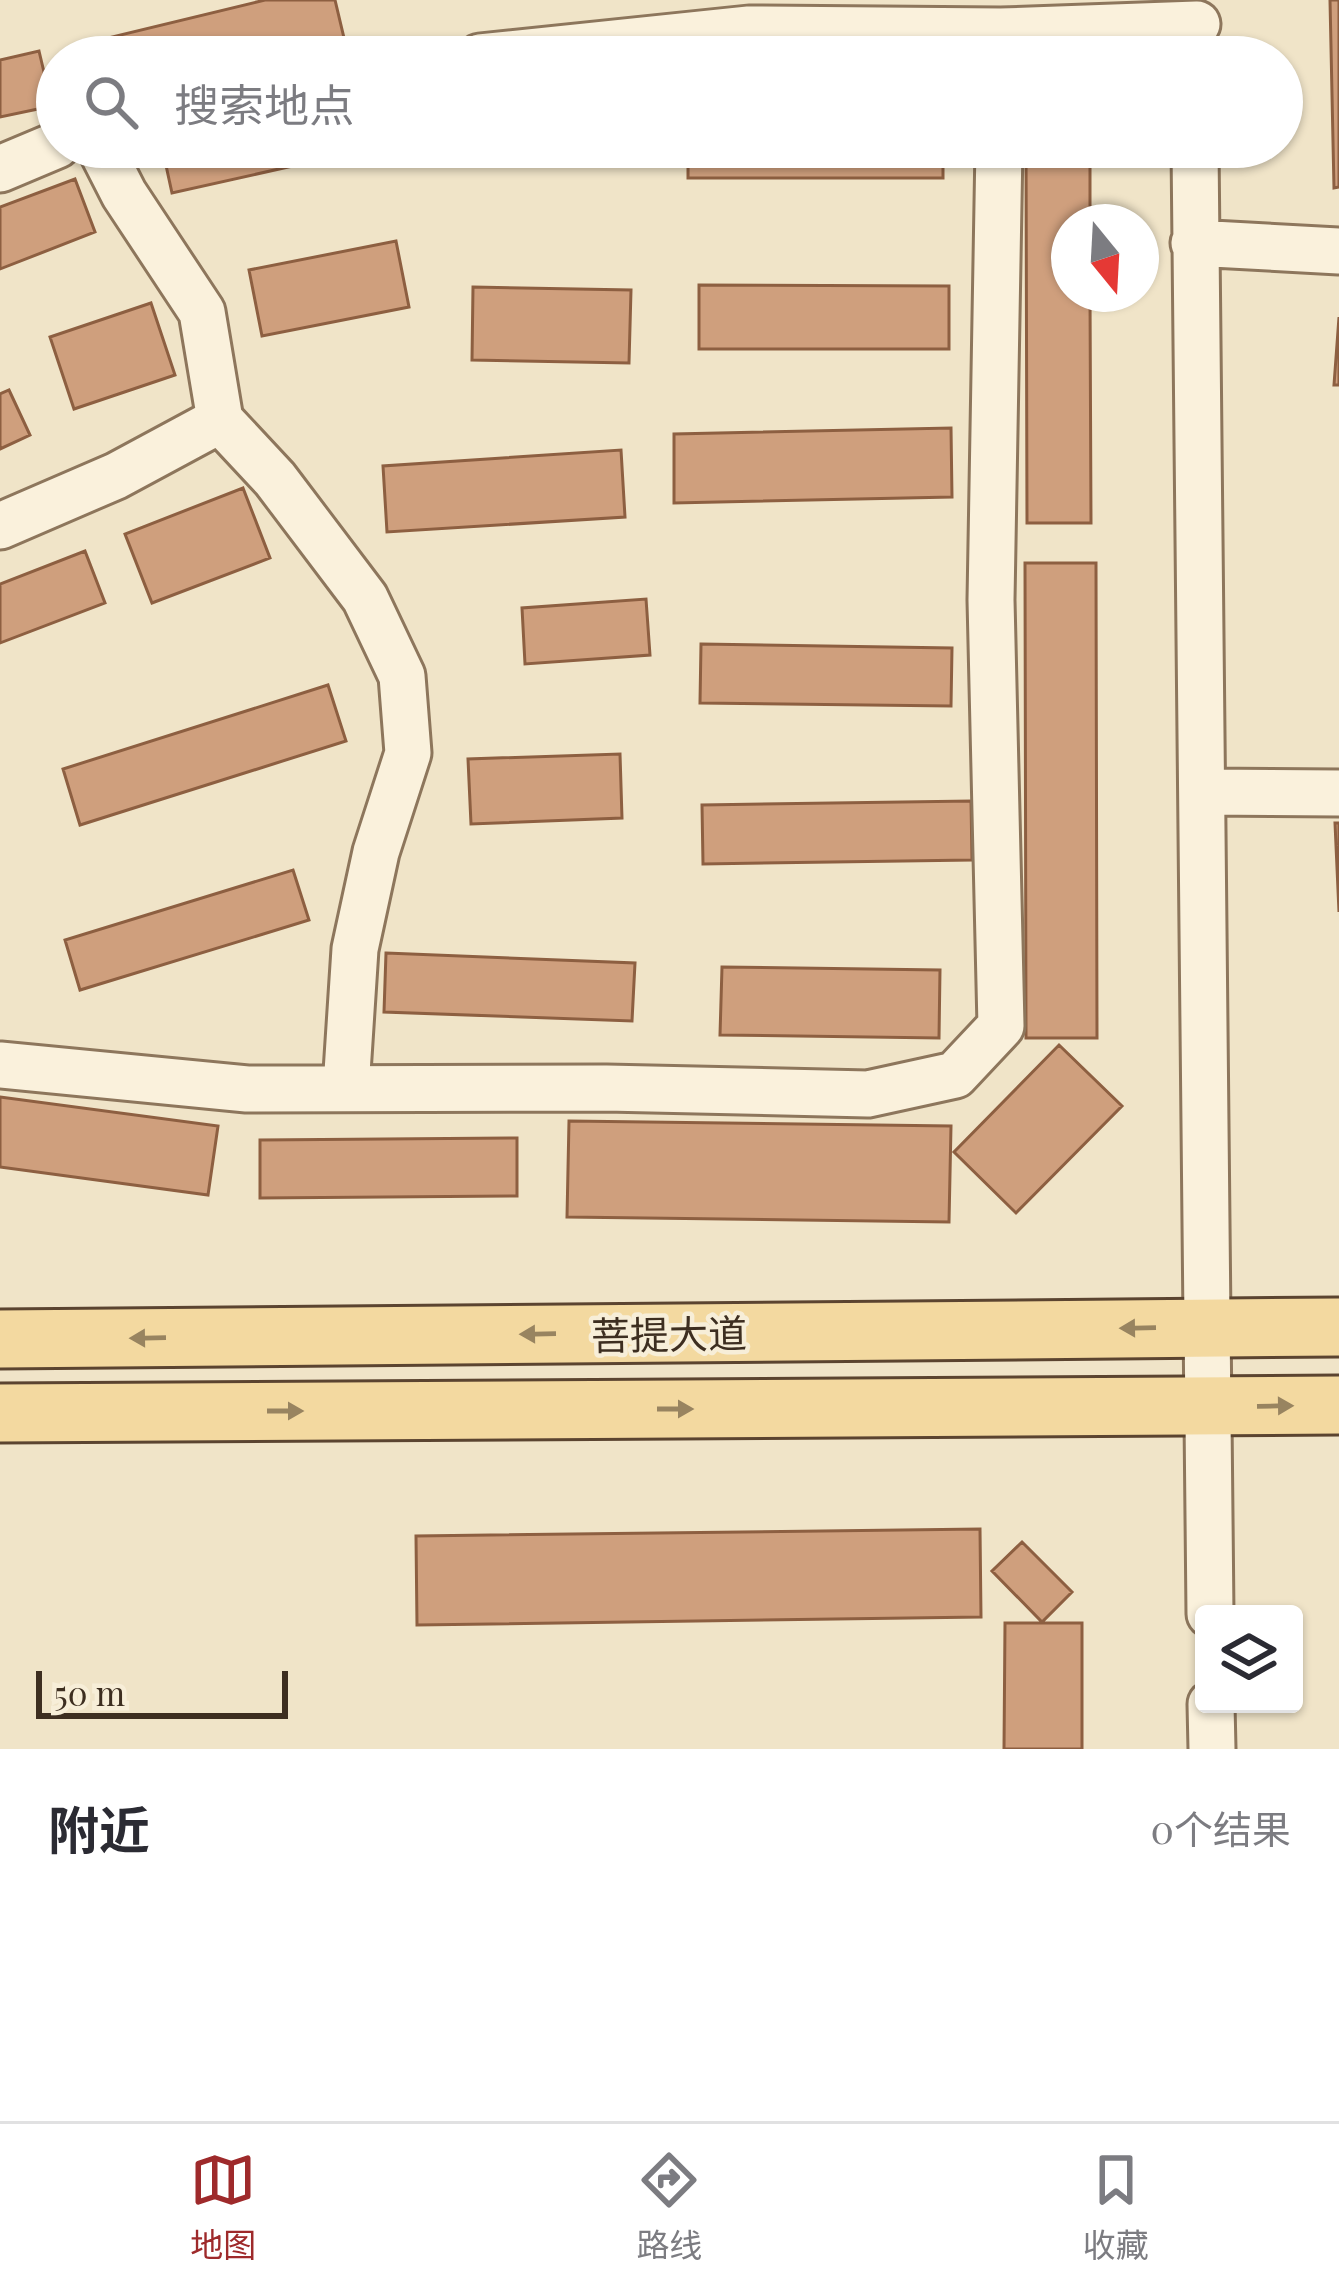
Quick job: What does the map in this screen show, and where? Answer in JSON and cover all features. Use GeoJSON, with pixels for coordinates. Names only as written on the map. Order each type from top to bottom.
{"type":"FeatureCollection","features":[{"type":"Feature","properties":{"kind":"main road","name":"菩提大道"},"geometry":{"type":"LineString","coordinates":[[0,1339],[1339,1327]]}},
{"type":"Feature","properties":{"kind":"main road","name":"菩提大道"},"geometry":{"type":"LineString","coordinates":[[0,1413],[1339,1405]]}},
{"type":"Feature","properties":{"kind":"street"},"geometry":{"type":"LineString","coordinates":[[1092,36],[1196,27]]}},
{"type":"Feature","properties":{"kind":"street"},"geometry":{"type":"LineString","coordinates":[[681,36],[748,29],[866,36]]}},
{"type":"Feature","properties":{"kind":"street"},"geometry":{"type":"LineString","coordinates":[[0,169],[36,154]]}},
{"type":"Feature","properties":{"kind":"street"},"geometry":{"type":"LineString","coordinates":[[111,168],[202,312],[220,420],[275,479],[365,598],[402,676],[408,752],[376,852],[355,949],[346,1088]]}},
{"type":"Feature","properties":{"kind":"street"},"geometry":{"type":"LineString","coordinates":[[0,1065],[247,1089],[606,1088],[868,1094],[956,1075],[1001,1027],[992,600],[999,168]]}},
{"type":"Feature","properties":{"kind":"street"},"geometry":{"type":"LineString","coordinates":[[1195,168],[1210,1605]]}},
{"type":"Feature","properties":{"kind":"street"},"geometry":{"type":"LineString","coordinates":[[1194,243],[1339,251]]}},
{"type":"Feature","properties":{"kind":"street"},"geometry":{"type":"LineString","coordinates":[[0,526],[116,476],[220,420]]}},
{"type":"Feature","properties":{"kind":"street"},"geometry":{"type":"LineString","coordinates":[[1204,792],[1339,793]]}},
{"type":"Feature","properties":{"kind":"street"},"geometry":{"type":"LineString","coordinates":[[1211,1713],[1212,1749]]}},
{"type":"Feature","properties":{"kind":"building"},"geometry":{"type":"Polygon","coordinates":[[[265,0],[335,0],[344,36],[116,36],[265,0]]]}},
{"type":"Feature","properties":{"kind":"building"},"geometry":{"type":"Polygon","coordinates":[[[1330,0],[1339,0],[1339,187],[1334,188],[1330,0]]]}},
{"type":"Feature","properties":{"kind":"building"},"geometry":{"type":"Polygon","coordinates":[[[36,52],[36,109],[0,117],[0,60],[36,52]]]}},
{"type":"Feature","properties":{"kind":"building"},"geometry":{"type":"Polygon","coordinates":[[[167,168],[284,168],[172,193],[167,168]]]}},
{"type":"Feature","properties":{"kind":"building"},"geometry":{"type":"Polygon","coordinates":[[[688,168],[943,168],[943,178],[688,178],[688,168]]]}},
{"type":"Feature","properties":{"kind":"building"},"geometry":{"type":"Polygon","coordinates":[[[1026,168],[1090,168],[1090,204],[1051,204],[1051,312],[1090,312],[1091,523],[1027,523],[1026,168]]]}},
{"type":"Feature","properties":{"kind":"building"},"geometry":{"type":"Polygon","coordinates":[[[75,179],[95,232],[0,269],[0,207],[75,179]]]}},
{"type":"Feature","properties":{"kind":"building"},"geometry":{"type":"Polygon","coordinates":[[[396,241],[409,307],[262,336],[249,270],[396,241]]]}},
{"type":"Feature","properties":{"kind":"building"},"geometry":{"type":"Polygon","coordinates":[[[699,285],[949,286],[949,349],[699,349],[699,285]]]}},
{"type":"Feature","properties":{"kind":"building"},"geometry":{"type":"Polygon","coordinates":[[[473,287],[631,290],[629,363],[472,360],[473,287]]]}},
{"type":"Feature","properties":{"kind":"building"},"geometry":{"type":"Polygon","coordinates":[[[151,303],[175,375],[74,409],[50,337],[151,303]]]}},
{"type":"Feature","properties":{"kind":"building"},"geometry":{"type":"Polygon","coordinates":[[[1339,317],[1339,385],[1334,385],[1339,317]]]}},
{"type":"Feature","properties":{"kind":"building"},"geometry":{"type":"Polygon","coordinates":[[[9,390],[30,435],[0,449],[0,394],[9,390]]]}},
{"type":"Feature","properties":{"kind":"building"},"geometry":{"type":"Polygon","coordinates":[[[951,428],[952,497],[674,503],[674,434],[951,428]]]}},
{"type":"Feature","properties":{"kind":"building"},"geometry":{"type":"Polygon","coordinates":[[[621,450],[625,517],[387,532],[383,466],[621,450]]]}},
{"type":"Feature","properties":{"kind":"building"},"geometry":{"type":"Polygon","coordinates":[[[243,488],[270,558],[152,603],[125,534],[243,488]]]}},
{"type":"Feature","properties":{"kind":"building"},"geometry":{"type":"Polygon","coordinates":[[[85,551],[105,603],[0,643],[0,584],[85,551]]]}},
{"type":"Feature","properties":{"kind":"building"},"geometry":{"type":"Polygon","coordinates":[[[1025,563],[1096,563],[1097,1038],[1026,1038],[1025,563]]]}},
{"type":"Feature","properties":{"kind":"building"},"geometry":{"type":"Polygon","coordinates":[[[646,599],[650,655],[525,664],[522,608],[646,599]]]}},
{"type":"Feature","properties":{"kind":"building"},"geometry":{"type":"Polygon","coordinates":[[[701,644],[952,648],[951,706],[700,703],[701,644]]]}},
{"type":"Feature","properties":{"kind":"building"},"geometry":{"type":"Polygon","coordinates":[[[328,685],[346,741],[80,825],[63,769],[328,685]]]}},
{"type":"Feature","properties":{"kind":"building"},"geometry":{"type":"Polygon","coordinates":[[[620,754],[622,818],[471,824],[468,759],[620,754]]]}},
{"type":"Feature","properties":{"kind":"building"},"geometry":{"type":"Polygon","coordinates":[[[971,801],[972,860],[703,864],[702,805],[971,801]]]}},
{"type":"Feature","properties":{"kind":"building"},"geometry":{"type":"Polygon","coordinates":[[[1335,823],[1339,823],[1339,912],[1335,823]]]}},
{"type":"Feature","properties":{"kind":"building"},"geometry":{"type":"Polygon","coordinates":[[[293,870],[309,920],[80,990],[65,940],[293,870]]]}},
{"type":"Feature","properties":{"kind":"building"},"geometry":{"type":"Polygon","coordinates":[[[386,953],[635,963],[632,1021],[384,1012],[386,953]]]}},
{"type":"Feature","properties":{"kind":"building"},"geometry":{"type":"Polygon","coordinates":[[[722,967],[940,970],[939,1038],[720,1035],[722,967]]]}},
{"type":"Feature","properties":{"kind":"building"},"geometry":{"type":"Polygon","coordinates":[[[1059,1045],[1122,1106],[1016,1213],[954,1152],[1059,1045]]]}},
{"type":"Feature","properties":{"kind":"building"},"geometry":{"type":"Polygon","coordinates":[[[0,1097],[218,1126],[208,1195],[0,1167],[0,1097]]]}},
{"type":"Feature","properties":{"kind":"building"},"geometry":{"type":"Polygon","coordinates":[[[569,1121],[951,1126],[949,1222],[567,1217],[569,1121]]]}},
{"type":"Feature","properties":{"kind":"building"},"geometry":{"type":"Polygon","coordinates":[[[517,1138],[517,1196],[260,1198],[260,1140],[517,1138]]]}},
{"type":"Feature","properties":{"kind":"building"},"geometry":{"type":"Polygon","coordinates":[[[980,1529],[981,1617],[417,1625],[416,1536],[980,1529]]]}},
{"type":"Feature","properties":{"kind":"building"},"geometry":{"type":"Polygon","coordinates":[[[1022,1542],[1072,1592],[1042,1622],[992,1571],[1022,1542]]]}},
{"type":"Feature","properties":{"kind":"building"},"geometry":{"type":"Polygon","coordinates":[[[1005,1623],[1082,1623],[1082,1749],[1004,1749],[1005,1623]]]}}]}
